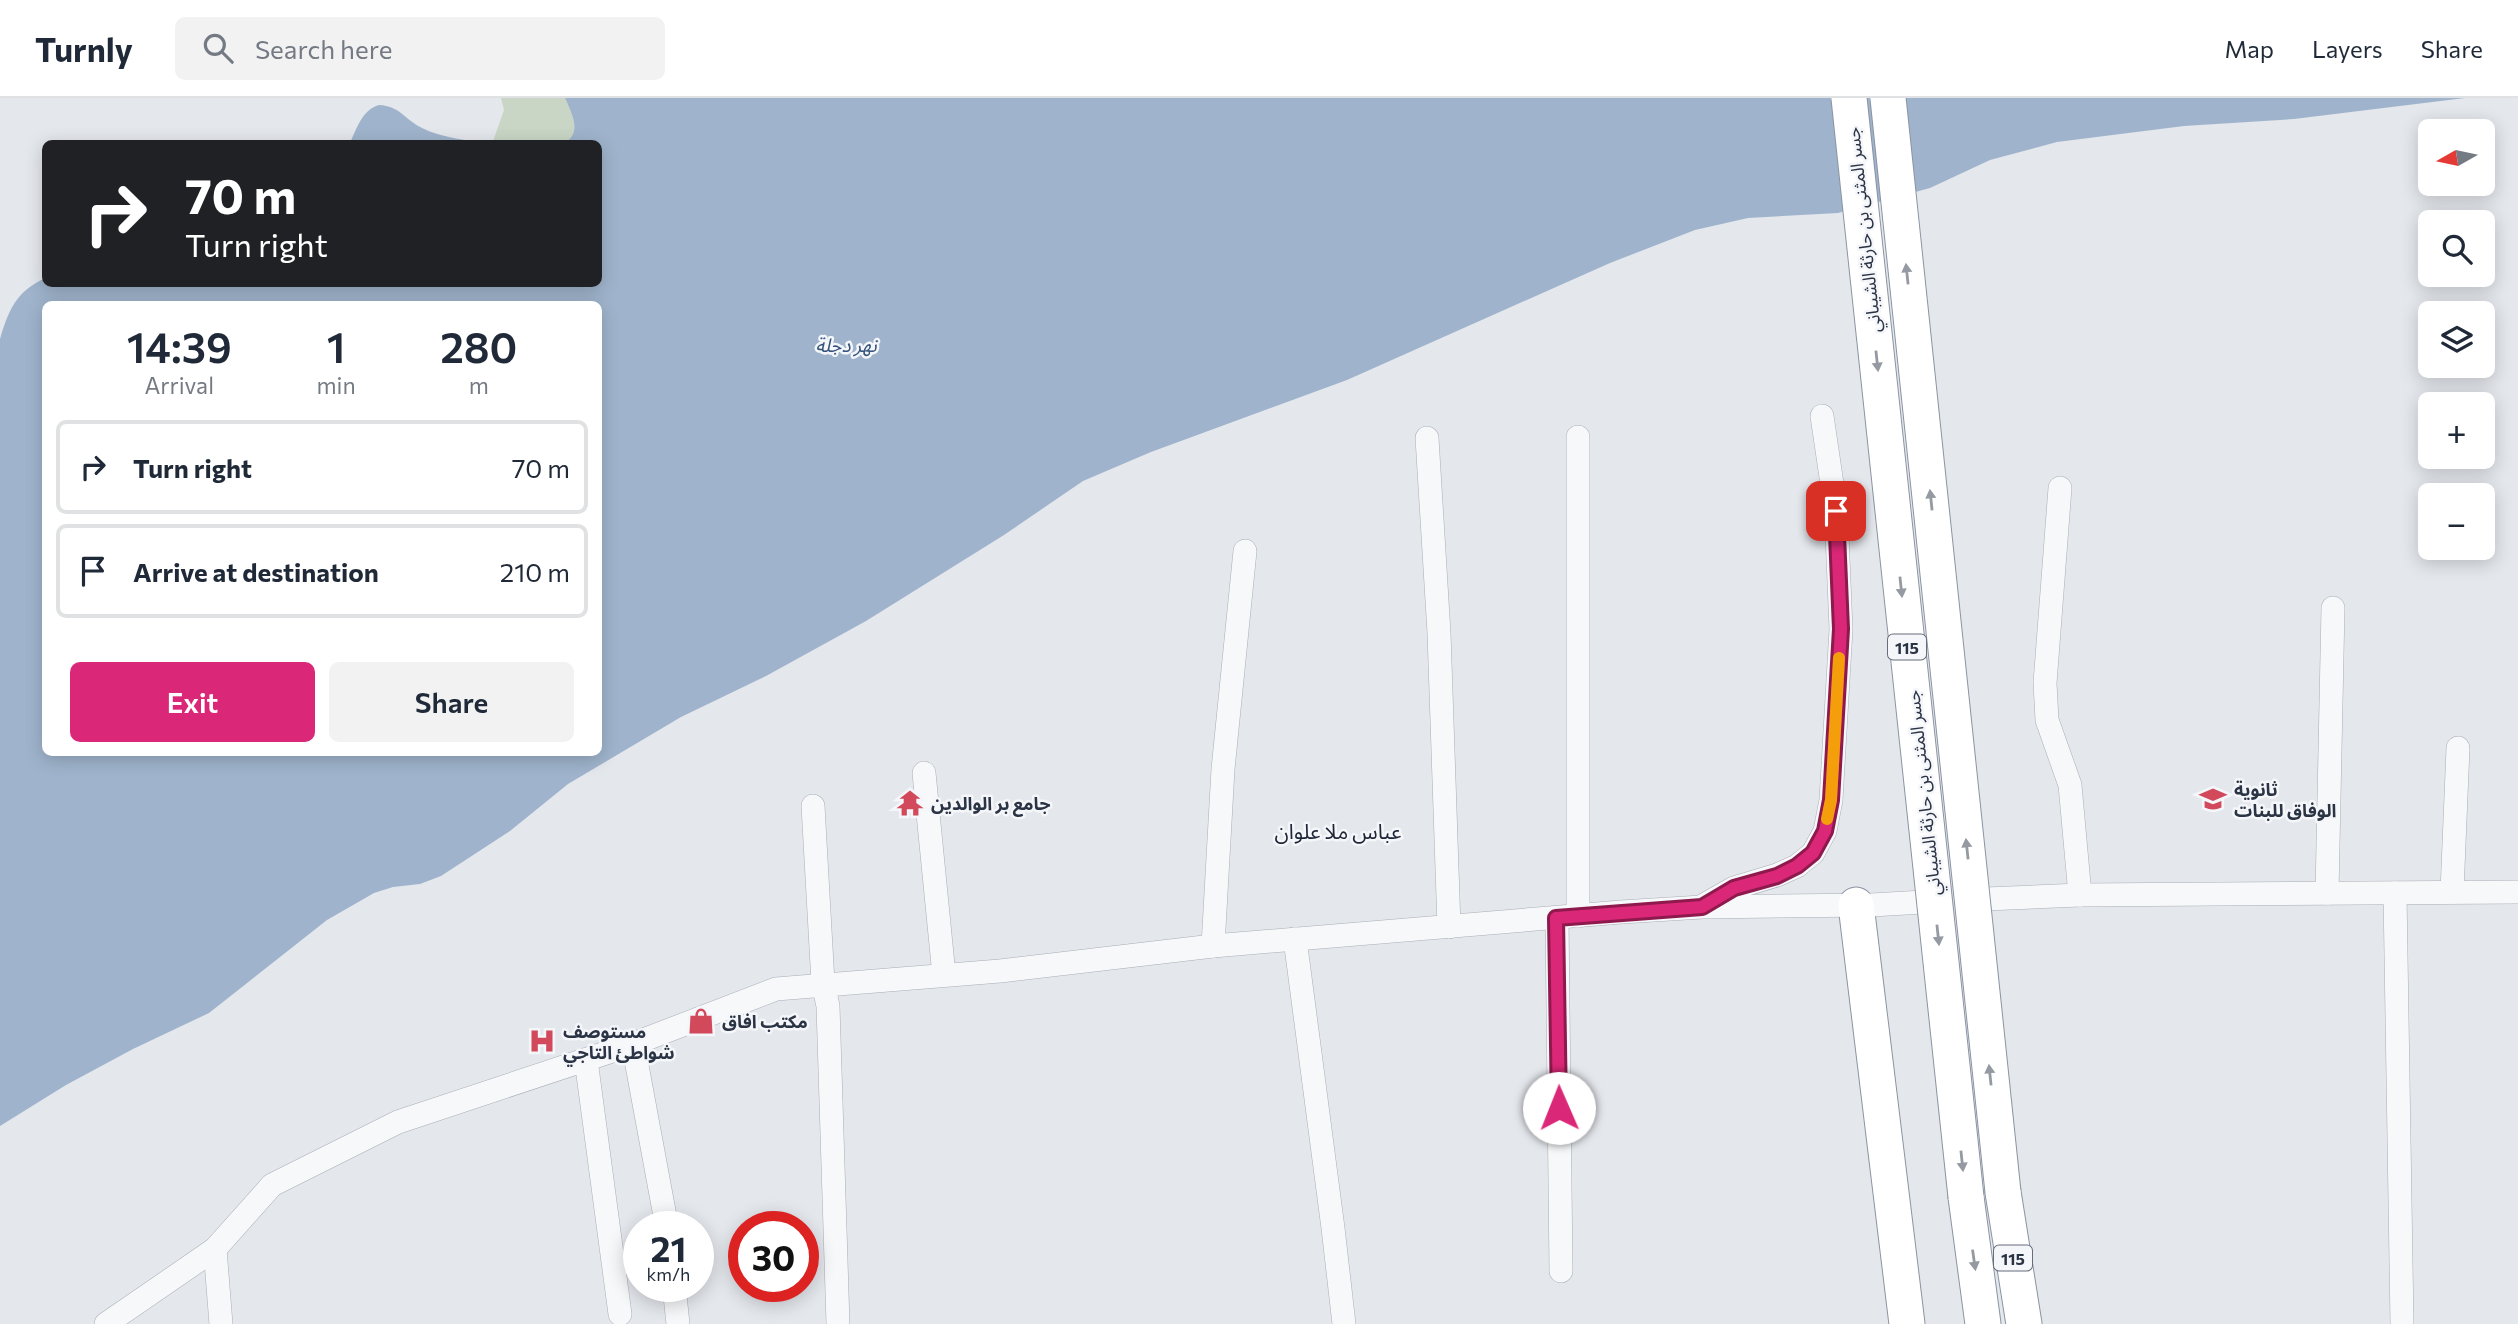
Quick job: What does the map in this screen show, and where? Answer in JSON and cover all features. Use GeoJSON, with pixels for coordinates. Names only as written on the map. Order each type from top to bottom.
{"type":"FeatureCollection","features":[{"type":"Feature","properties":{"kind":"highway","name":"جسر المثنى بن حارثة الشيباني"},"geometry":{"type":"LineString","coordinates":[[1849,98],[1966,1196],[1983,1324]]}},
{"type":"Feature","properties":{"kind":"highway","name":"115"},"geometry":{"type":"LineString","coordinates":[[1888,98],[2003,1192],[2024,1324]]}},
{"type":"Feature","properties":{"kind":"highway"},"geometry":{"type":"LineString","coordinates":[[1856,905],[1907,1324]]}},
{"type":"Feature","properties":{"kind":"street"},"geometry":{"type":"LineString","coordinates":[[1702,907],[1734,888],[1777,876],[1797,866],[1813,853],[1825,831],[1831,800],[1841,629],[1836,511],[1822,416]]}},
{"type":"Feature","properties":{"kind":"street"},"geometry":{"type":"LineString","coordinates":[[1561,1271],[1578,437]]}},
{"type":"Feature","properties":{"kind":"street"},"geometry":{"type":"LineString","coordinates":[[1427,439],[1439,633],[1449,927]]}},
{"type":"Feature","properties":{"kind":"street"},"geometry":{"type":"LineString","coordinates":[[2060,488],[2045,682],[2047,720],[2070,785],[2080,895]]}},
{"type":"Feature","properties":{"kind":"street"},"geometry":{"type":"LineString","coordinates":[[1213,946],[1223,769],[1245,551]]}},
{"type":"Feature","properties":{"kind":"street"},"geometry":{"type":"LineString","coordinates":[[2327,893],[2333,608]]}},
{"type":"Feature","properties":{"kind":"street"},"geometry":{"type":"LineString","coordinates":[[2452,892],[2458,748]]}},
{"type":"Feature","properties":{"kind":"street"},"geometry":{"type":"LineString","coordinates":[[924,773],[944,975]]}},
{"type":"Feature","properties":{"kind":"street"},"geometry":{"type":"LineString","coordinates":[[813,806],[823,984],[828,1006],[838,1324]]}},
{"type":"Feature","properties":{"kind":"street"},"geometry":{"type":"LineString","coordinates":[[1986,899],[2080,895],[2518,892]]}},
{"type":"Feature","properties":{"kind":"street"},"geometry":{"type":"LineString","coordinates":[[2395,893],[2402,1324]]}},
{"type":"Feature","properties":{"kind":"street"},"geometry":{"type":"LineString","coordinates":[[106,1324],[215,1248],[272,1185],[398,1122],[633,1044],[776,989],[944,975],[1213,946],[1567,917],[1702,907],[1924,902]]}},
{"type":"Feature","properties":{"kind":"street"},"geometry":{"type":"LineString","coordinates":[[1295,939],[1332,1215],[1343,1324]]}},
{"type":"Feature","properties":{"kind":"street"},"geometry":{"type":"LineString","coordinates":[[633,1044],[664,1211]]}},
{"type":"Feature","properties":{"kind":"street"},"geometry":{"type":"LineString","coordinates":[[586,1060],[620,1314]]}},
{"type":"Feature","properties":{"kind":"street"},"geometry":{"type":"LineString","coordinates":[[215,1248],[221,1324]]}},
{"type":"Feature","properties":{"kind":"street"},"geometry":{"type":"LineString","coordinates":[[676,1302],[678,1324]]}},
{"type":"Feature","properties":{"kind":"green space"},"geometry":{"type":"Polygon","coordinates":[[[501,98],[565,98],[574,122],[573,134],[569,140],[493,140],[504,110],[501,98]]]}},
{"type":"Feature","properties":{"kind":"water","name":"نهر دجلة"},"geometry":{"type":"Polygon","coordinates":[[[565,98],[2465,98],[2294,119],[2184,126],[2057,142],[1990,160],[1930,188],[1838,213],[1748,218],[1695,230],[1610,263],[1347,380],[1151,452],[1083,481],[1004,535],[866,621],[766,676],[681,717],[568,784],[510,831],[441,876],[420,884],[393,887],[374,893],[327,920],[209,1013],[66,1085],[0,1126],[0,339],[15,302],[27,289],[42,280],[42,287],[602,287],[602,140],[569,140],[573,134],[573,116],[565,98]]]}},
{"type":"Feature","properties":{"kind":"water"},"geometry":{"type":"Polygon","coordinates":[[[379,105],[392,108],[422,128],[465,140],[351,140],[364,115],[379,105]]]}},
{"type":"Feature","properties":{"kind":"slow traffic"},"geometry":{"type":"LineString","coordinates":[[1827,819],[1831,800],[1839,658]]}},
{"type":"Feature","properties":{"kind":"place","name":"ثانوية الوفاق للبنات"},"geometry":{"type":"Point","coordinates":[2213,799]}},
{"type":"Feature","properties":{"kind":"place","name":"جامع بر الوالدين"},"geometry":{"type":"Point","coordinates":[910,803]}},
{"type":"Feature","properties":{"kind":"place","name":"مكتب افاق"},"geometry":{"type":"Point","coordinates":[701,1021]}},
{"type":"Feature","properties":{"kind":"place","name":"مستوصف شواطئ التاجي"},"geometry":{"type":"Point","coordinates":[542,1041]}},
{"type":"Feature","properties":{"kind":"district","name":"عباس ملا علوان"},"geometry":{"type":"Point","coordinates":[1338,830]}},
{"type":"Feature","properties":{"kind":"route"},"geometry":{"type":"LineString","coordinates":[[1559,1108],[1556,918],[1702,907],[1734,888],[1777,876],[1797,866],[1813,853],[1825,831],[1831,800],[1841,629],[1836,511]]}}]}
